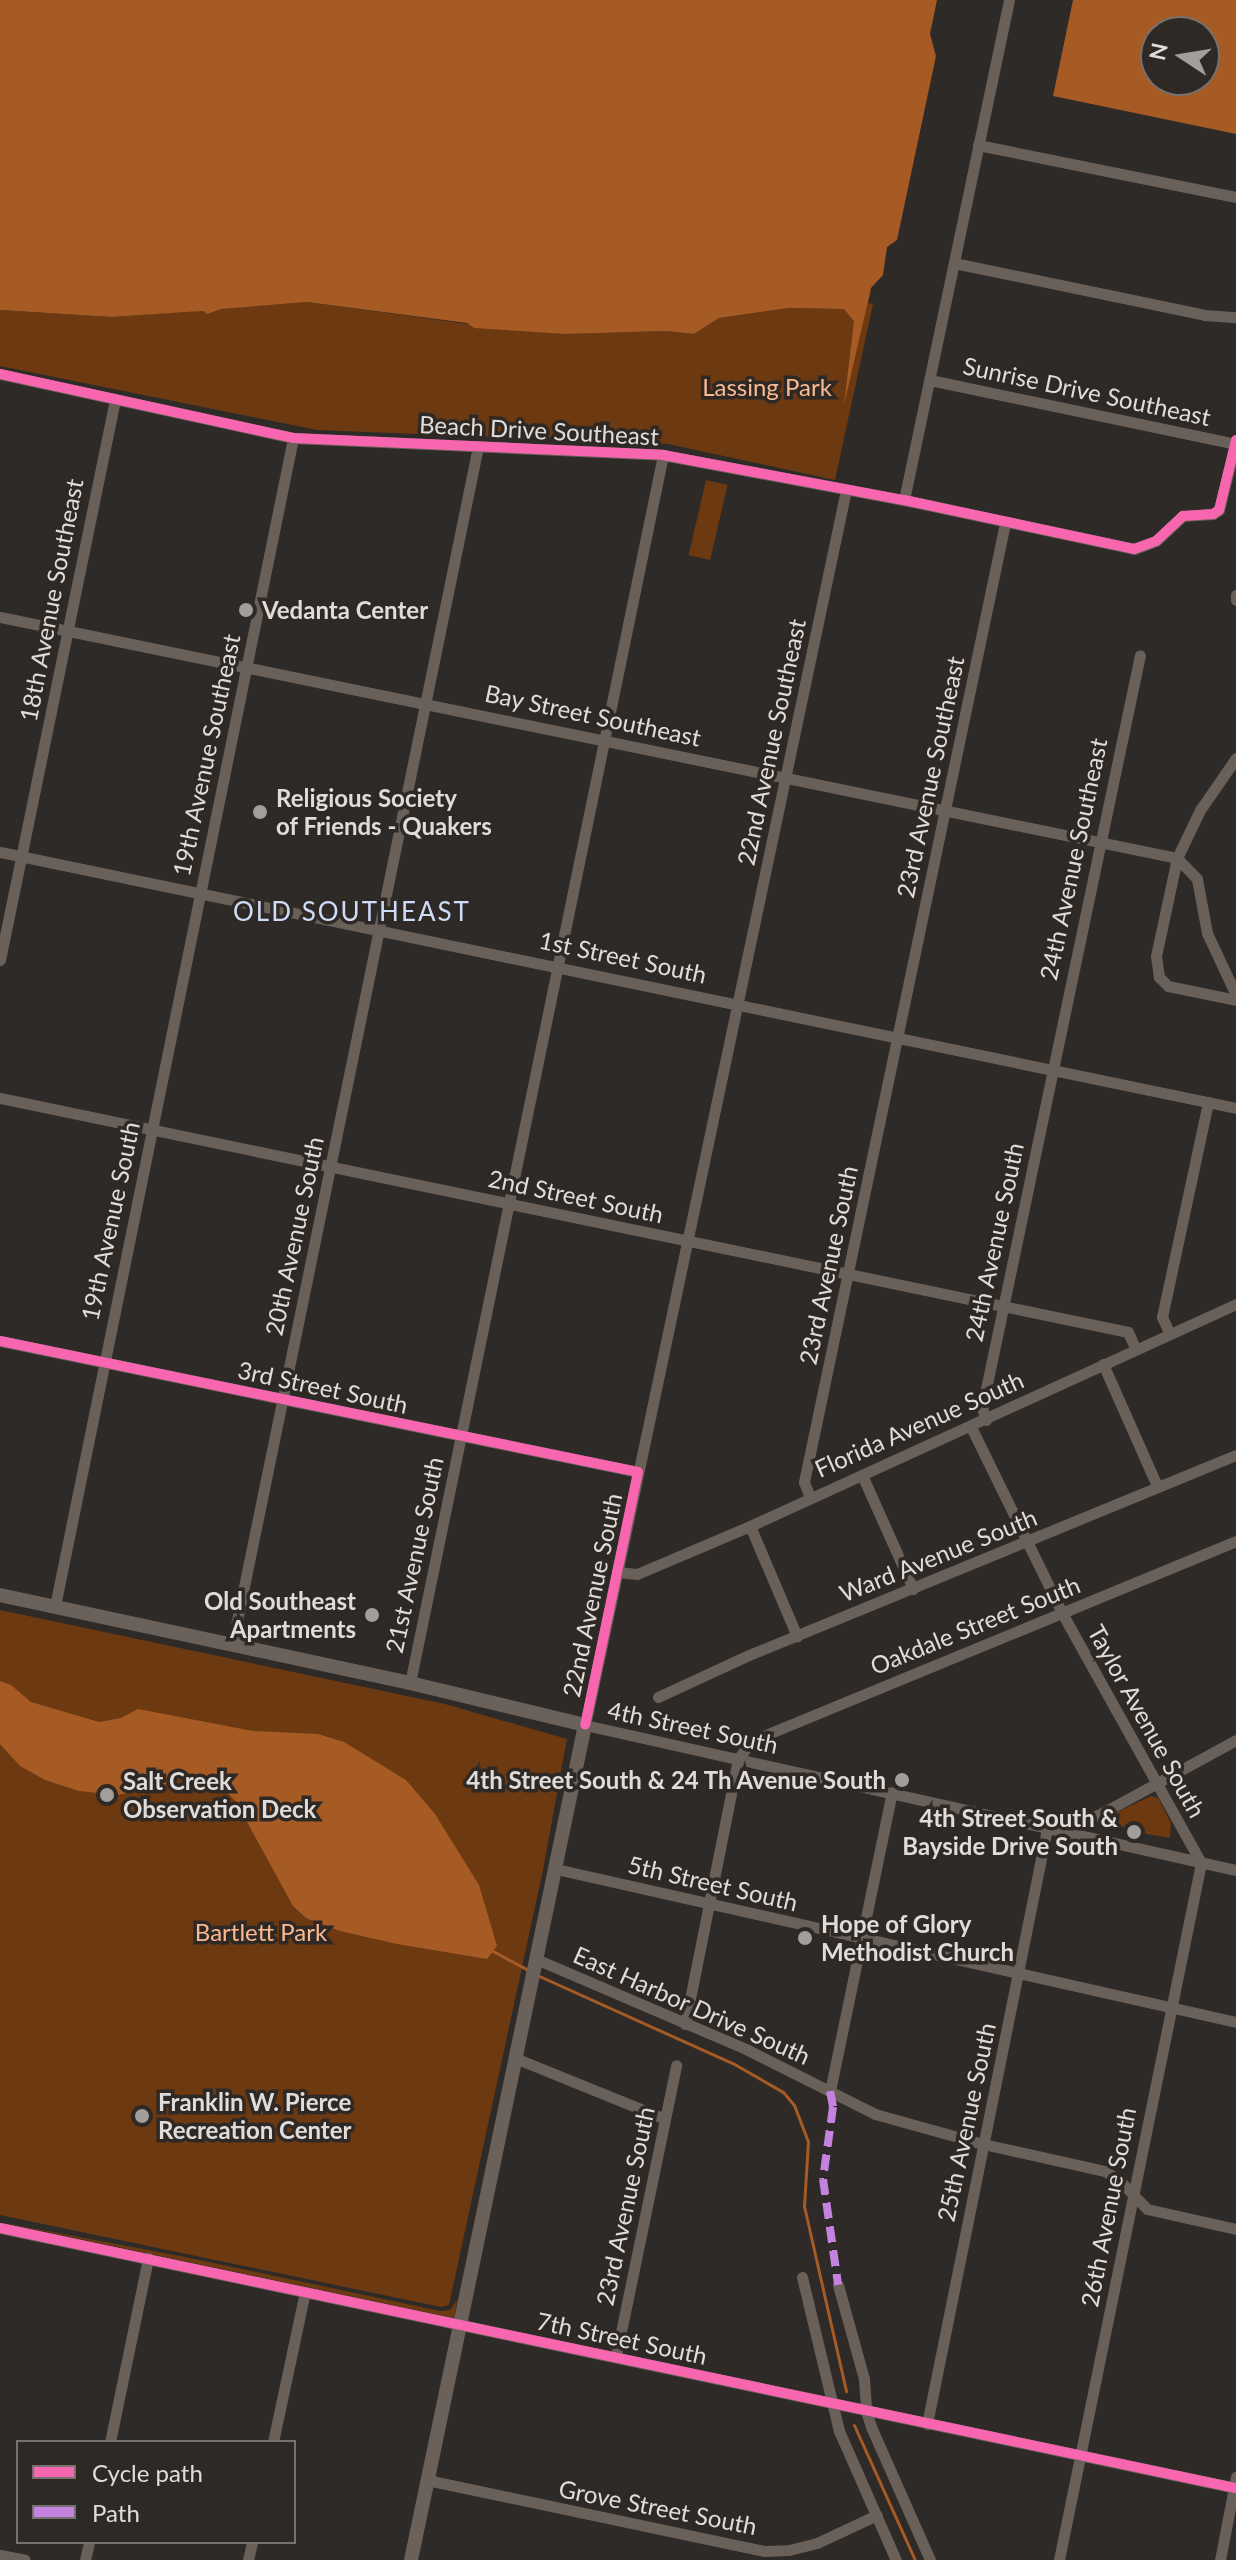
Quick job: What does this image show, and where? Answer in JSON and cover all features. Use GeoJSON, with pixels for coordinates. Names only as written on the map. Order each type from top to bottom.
{"type":"FeatureCollection","features":[{"type":"Feature","properties":{"kind":"main road","name":"4th Street South"},"geometry":{"type":"LineString","coordinates":[[0,1595],[410,1683],[585,1725]]}},
{"type":"Feature","properties":{"kind":"main road","name":"22nd Avenue South"},"geometry":{"type":"LineString","coordinates":[[411,2560],[585,1725]]}},
{"type":"Feature","properties":{"kind":"street"},"geometry":{"type":"LineString","coordinates":[[904,500],[1009,0]]}},
{"type":"Feature","properties":{"kind":"street"},"geometry":{"type":"LineString","coordinates":[[978,145],[1227,198],[1236,197]]}},
{"type":"Feature","properties":{"kind":"street"},"geometry":{"type":"LineString","coordinates":[[954,263],[1204,315],[1236,317]]}},
{"type":"Feature","properties":{"kind":"street","name":"Beach Drive Southeast"},"geometry":{"type":"LineString","coordinates":[[0,374],[293,438],[663,455],[904,500],[1121,548],[1147,546],[1183,516],[1213,514],[1219,510],[1236,443]]}},
{"type":"Feature","properties":{"kind":"street","name":"Sunrise Drive Southeast"},"geometry":{"type":"LineString","coordinates":[[930,380],[1236,443]]}},
{"type":"Feature","properties":{"kind":"street","name":"18th Avenue Southeast"},"geometry":{"type":"LineString","coordinates":[[0,960],[115,400]]}},
{"type":"Feature","properties":{"kind":"street","name":"19th Avenue Southeast"},"geometry":{"type":"LineString","coordinates":[[200,893],[293,438]]}},
{"type":"Feature","properties":{"kind":"street","name":"20th Avenue South"},"geometry":{"type":"LineString","coordinates":[[232,1645],[478,447]]}},
{"type":"Feature","properties":{"kind":"street","name":"21st Avenue South"},"geometry":{"type":"LineString","coordinates":[[410,1683],[663,455]]}},
{"type":"Feature","properties":{"kind":"street","name":"22nd Avenue Southeast"},"geometry":{"type":"LineString","coordinates":[[738,1004],[846,490]]}},
{"type":"Feature","properties":{"kind":"street","name":"23rd Avenue Southeast"},"geometry":{"type":"LineString","coordinates":[[898,1040],[1005,523]]}},
{"type":"Feature","properties":{"kind":"street","name":"Bay Street Southeast"},"geometry":{"type":"LineString","coordinates":[[0,617],[425,705],[517,720],[605,741],[1177,858]]}},
{"type":"Feature","properties":{"kind":"street","name":"24th Avenue Southeast"},"geometry":{"type":"LineString","coordinates":[[1052,1072],[1140,655]]}},
{"type":"Feature","properties":{"kind":"street"},"geometry":{"type":"LineString","coordinates":[[1236,758],[1200,810],[1177,858],[1156,956],[1159,977],[1168,986],[1236,998]]}},
{"type":"Feature","properties":{"kind":"street","name":"1st Street South"},"geometry":{"type":"LineString","coordinates":[[0,852],[1236,1108]]}},
{"type":"Feature","properties":{"kind":"street"},"geometry":{"type":"LineString","coordinates":[[1177,858],[1197,879],[1207,933],[1236,998]]}},
{"type":"Feature","properties":{"kind":"street","name":"19th Avenue South"},"geometry":{"type":"LineString","coordinates":[[55,1606],[200,893]]}},
{"type":"Feature","properties":{"kind":"street","name":"22nd Avenue South"},"geometry":{"type":"LineString","coordinates":[[585,1725],[738,1004]]}},
{"type":"Feature","properties":{"kind":"street","name":"23rd Avenue South"},"geometry":{"type":"LineString","coordinates":[[810,1497],[804,1482],[898,1040]]}},
{"type":"Feature","properties":{"kind":"street","name":"24th Avenue South"},"geometry":{"type":"LineString","coordinates":[[986,1420],[982,1408],[1052,1072]]}},
{"type":"Feature","properties":{"kind":"street","name":"2nd Street South"},"geometry":{"type":"LineString","coordinates":[[0,1098],[1002,1309],[1128,1332],[1135,1348]]}},
{"type":"Feature","properties":{"kind":"street"},"geometry":{"type":"LineString","coordinates":[[1169,1332],[1162,1317],[1208,1102]]}},
{"type":"Feature","properties":{"kind":"street","name":"Florida Avenue South"},"geometry":{"type":"LineString","coordinates":[[617,1572],[637,1574],[750,1526],[971,1427],[1169,1332],[1236,1305]]}},
{"type":"Feature","properties":{"kind":"street","name":"3rd Street South"},"geometry":{"type":"LineString","coordinates":[[0,1341],[638,1472]]}},
{"type":"Feature","properties":{"kind":"street"},"geometry":{"type":"LineString","coordinates":[[1103,1364],[1157,1486]]}},
{"type":"Feature","properties":{"kind":"street","name":"Taylor Avenue South"},"geometry":{"type":"LineString","coordinates":[[971,1427],[1062,1613],[1201,1863]]}},
{"type":"Feature","properties":{"kind":"street","name":"Ward Avenue South"},"geometry":{"type":"LineString","coordinates":[[658,1697],[797,1636],[1236,1455]]}},
{"type":"Feature","properties":{"kind":"street"},"geometry":{"type":"LineString","coordinates":[[862,1475],[913,1589]]}},
{"type":"Feature","properties":{"kind":"street"},"geometry":{"type":"LineString","coordinates":[[750,1526],[797,1636]]}},
{"type":"Feature","properties":{"kind":"street","name":"Oakdale Street South"},"geometry":{"type":"LineString","coordinates":[[738,1759],[751,1741],[1236,1541]]}},
{"type":"Feature","properties":{"kind":"street","name":"4th Street South"},"geometry":{"type":"LineString","coordinates":[[585,1725],[1236,1870]]}},
{"type":"Feature","properties":{"kind":"street"},"geometry":{"type":"LineString","coordinates":[[1047,1829],[1075,1825],[1104,1812],[1236,1740]]}},
{"type":"Feature","properties":{"kind":"street"},"geometry":{"type":"LineString","coordinates":[[685,2024],[738,1759]]}},
{"type":"Feature","properties":{"kind":"street"},"geometry":{"type":"LineString","coordinates":[[830,2091],[864,1940],[892,1792]]}},
{"type":"Feature","properties":{"kind":"street","name":"25th Avenue South"},"geometry":{"type":"LineString","coordinates":[[927,2424],[1047,1829]]}},
{"type":"Feature","properties":{"kind":"street","name":"26th Avenue South"},"geometry":{"type":"LineString","coordinates":[[1059,2560],[1201,1863]]}},
{"type":"Feature","properties":{"kind":"street","name":"5th Street South"},"geometry":{"type":"LineString","coordinates":[[556,1869],[1236,2022]]}},
{"type":"Feature","properties":{"kind":"street","name":"East Harbor Drive South"},"geometry":{"type":"LineString","coordinates":[[536,1959],[685,2024],[875,2114],[983,2144],[1105,2171],[1147,2209],[1236,2229]]}},
{"type":"Feature","properties":{"kind":"street"},"geometry":{"type":"LineString","coordinates":[[515,2058],[665,2119]]}},
{"type":"Feature","properties":{"kind":"street","name":"23rd Avenue South"},"geometry":{"type":"LineString","coordinates":[[616,2356],[676,2065]]}},
{"type":"Feature","properties":{"kind":"street","name":"7th Street South"},"geometry":{"type":"LineString","coordinates":[[0,2228],[927,2424],[1235,2484]]}},
{"type":"Feature","properties":{"kind":"street"},"geometry":{"type":"LineString","coordinates":[[110,2440],[148,2258]]}},
{"type":"Feature","properties":{"kind":"street"},"geometry":{"type":"LineString","coordinates":[[802,2277],[839,2431],[896,2560]]}},
{"type":"Feature","properties":{"kind":"street"},"geometry":{"type":"LineString","coordinates":[[838,2285],[864,2379],[866,2411],[930,2560]]}},
{"type":"Feature","properties":{"kind":"street"},"geometry":{"type":"LineString","coordinates":[[273,2440],[305,2292]]}},
{"type":"Feature","properties":{"kind":"street","name":"Grove Street South"},"geometry":{"type":"LineString","coordinates":[[427,2480],[764,2551],[789,2550],[817,2543],[877,2515]]}},
{"type":"Feature","properties":{"kind":"street"},"geometry":{"type":"LineString","coordinates":[[1220,2560],[1235,2484]]}},
{"type":"Feature","properties":{"kind":"street"},"geometry":{"type":"LineString","coordinates":[[0,2555],[25,2560]]}},
{"type":"Feature","properties":{"kind":"green space","name":"Lassing Park"},"geometry":{"type":"Polygon","coordinates":[[[871,291],[868,303],[873,304],[835,480],[668,444],[317,430],[0,366],[0,310],[112,317],[307,302],[505,329],[565,334],[667,331],[694,334],[719,318],[789,308],[844,309],[871,291]]]}},
{"type":"Feature","properties":{"kind":"green space"},"geometry":{"type":"Polygon","coordinates":[[[706,480],[727,485],[710,560],[689,555],[706,480]]]}},
{"type":"Feature","properties":{"kind":"green space","name":"Bartlett Park"},"geometry":{"type":"Polygon","coordinates":[[[0,1610],[445,1704],[567,1739],[543,1870],[449,2305],[441,2307],[0,2215],[0,1610]]]}},
{"type":"Feature","properties":{"kind":"green space"},"geometry":{"type":"Polygon","coordinates":[[[1151,1796],[1158,1798],[1171,1823],[1170,1838],[1107,1827],[1107,1817],[1151,1796]]]}},
{"type":"Feature","properties":{"kind":"green space"},"geometry":{"type":"Polygon","coordinates":[[[0,2222],[440,2311],[450,2310],[458,2299],[454,2318],[0,2222]]]}},
{"type":"Feature","properties":{"kind":"shaded area"},"geometry":{"type":"Polygon","coordinates":[[[0,0],[937,0],[930,34],[936,56],[897,240],[887,247],[883,275],[871,288],[844,405],[854,321],[844,309],[789,308],[719,318],[694,334],[667,331],[565,334],[474,328],[467,323],[307,302],[221,309],[207,314],[204,311],[112,317],[0,310],[0,0]]]}},
{"type":"Feature","properties":{"kind":"shaded area"},"geometry":{"type":"Polygon","coordinates":[[[1073,0],[1236,0],[1236,134],[1053,96],[1073,0]]]}},
{"type":"Feature","properties":{"kind":"shaded area"},"geometry":{"type":"Polygon","coordinates":[[[0,1681],[11,1685],[31,1702],[99,1722],[121,1718],[138,1709],[253,1731],[318,1734],[344,1742],[406,1780],[435,1814],[479,1885],[497,1946],[487,1959],[397,1944],[340,1931],[306,1918],[293,1906],[236,1802],[216,1780],[179,1778],[162,1786],[117,1795],[79,1791],[45,1780],[20,1766],[0,1744],[0,1681]]]}},
{"type":"Feature","properties":{"kind":"waterway"},"geometry":{"type":"LineString","coordinates":[[491,1950],[530,1971]]}},
{"type":"Feature","properties":{"kind":"waterway"},"geometry":{"type":"LineString","coordinates":[[537,1975],[736,2065],[783,2092],[794,2105],[808,2141],[804,2206],[846,2391]]}},
{"type":"Feature","properties":{"kind":"waterway"},"geometry":{"type":"LineString","coordinates":[[854,2425],[915,2560]]}},
{"type":"Feature","properties":{"kind":"marked path"},"geometry":{"type":"LineString","coordinates":[[830,2091],[833,2107],[823,2179],[838,2285]]}},
{"type":"Feature","properties":{"kind":"cycle path"},"geometry":{"type":"LineString","coordinates":[[0,374],[293,438],[663,455],[904,500],[1134,549],[1156,541],[1183,516],[1213,514],[1219,510],[1236,440]]}},
{"type":"Feature","properties":{"kind":"cycle path"},"geometry":{"type":"LineString","coordinates":[[0,1341],[638,1472],[585,1725]]}},
{"type":"Feature","properties":{"kind":"cycle path"},"geometry":{"type":"LineString","coordinates":[[0,2228],[1236,2488]]}},
{"type":"Feature","properties":{"kind":"place","name":"Vedanta Center"},"geometry":{"type":"Point","coordinates":[246,610]}},
{"type":"Feature","properties":{"kind":"place","name":"Religious Society of Friends - Quakers"},"geometry":{"type":"Point","coordinates":[260,812]}},
{"type":"Feature","properties":{"kind":"place","name":"Old Southeast Apartments"},"geometry":{"type":"Point","coordinates":[372,1615]}},
{"type":"Feature","properties":{"kind":"place","name":"4th Street South & 24 Th Avenue South"},"geometry":{"type":"Point","coordinates":[902,1780]}},
{"type":"Feature","properties":{"kind":"place","name":"Salt Creek Observation Deck"},"geometry":{"type":"Point","coordinates":[107,1795]}},
{"type":"Feature","properties":{"kind":"place","name":"4th Street South & Bayside Drive South"},"geometry":{"type":"Point","coordinates":[1134,1832]}},
{"type":"Feature","properties":{"kind":"place","name":"Hope of Glory Methodist Church"},"geometry":{"type":"Point","coordinates":[805,1938]}},
{"type":"Feature","properties":{"kind":"place","name":"Franklin W. Pierce Recreation Center"},"geometry":{"type":"Point","coordinates":[142,2116]}},
{"type":"Feature","properties":{"kind":"district","name":"OLD SOUTHEAST"},"geometry":{"type":"Point","coordinates":[352,912]}}]}
